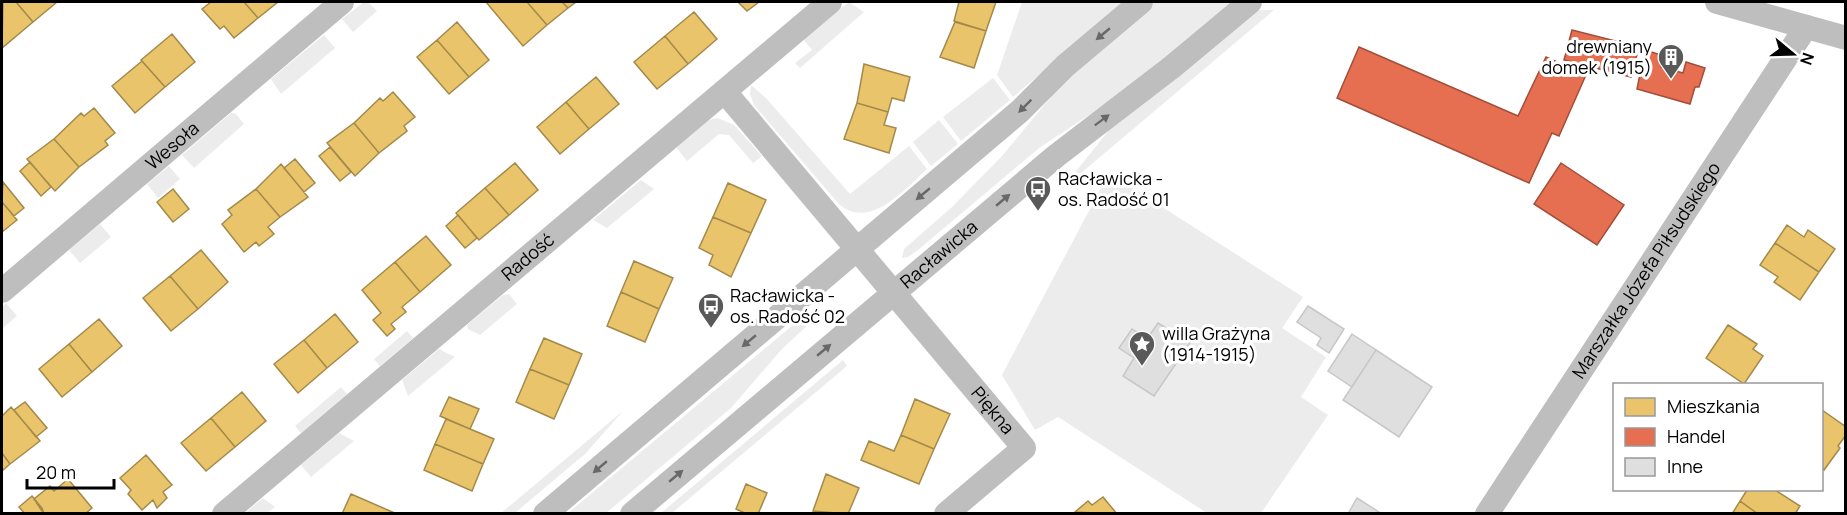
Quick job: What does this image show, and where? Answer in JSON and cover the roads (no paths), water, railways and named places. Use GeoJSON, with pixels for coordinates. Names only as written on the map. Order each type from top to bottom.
{"type":"FeatureCollection","features":[{"type":"Feature","properties":{"kind":"street","name":"Wesoła"},"geometry":{"type":"LineString","coordinates":[[2,291],[342,2]]}},
{"type":"Feature","properties":{"kind":"street","name":"Radość"},"geometry":{"type":"LineString","coordinates":[[224,513],[830,2]]}},
{"type":"Feature","properties":{"kind":"street"},"geometry":{"type":"LineString","coordinates":[[544,513],[1020,111],[1065,66],[1141,2]]}},
{"type":"Feature","properties":{"kind":"street","name":"Racławicka"},"geometry":{"type":"LineString","coordinates":[[632,513],[1056,156],[1172,67],[1250,2]]}},
{"type":"Feature","properties":{"kind":"street"},"geometry":{"type":"LineString","coordinates":[[1717,2],[1845,38]]}},
{"type":"Feature","properties":{"kind":"street","name":"Marszałka Józefa Piłsudskiego"},"geometry":{"type":"LineString","coordinates":[[1487,513],[1806,27]]}},
{"type":"Feature","properties":{"kind":"street"},"geometry":{"type":"LineString","coordinates":[[724,92],[894,292]]}},
{"type":"Feature","properties":{"kind":"street","name":"Piękna"},"geometry":{"type":"LineString","coordinates":[[894,292],[1024,448],[946,513]]}},
{"type":"Feature","properties":{"kind":"place","name":"drewniany domek (1915)"},"geometry":{"type":"Point","coordinates":[1671,80]}},
{"type":"Feature","properties":{"kind":"place","name":"Racławicka - os. Radość 01"},"geometry":{"type":"Point","coordinates":[1038,212]}},
{"type":"Feature","properties":{"kind":"place","name":"Racławicka - os. Radość 02"},"geometry":{"type":"Point","coordinates":[711,329]}},
{"type":"Feature","properties":{"kind":"place","name":"willa Grażyna (1914-1915)"},"geometry":{"type":"Point","coordinates":[1142,367]}}]}
